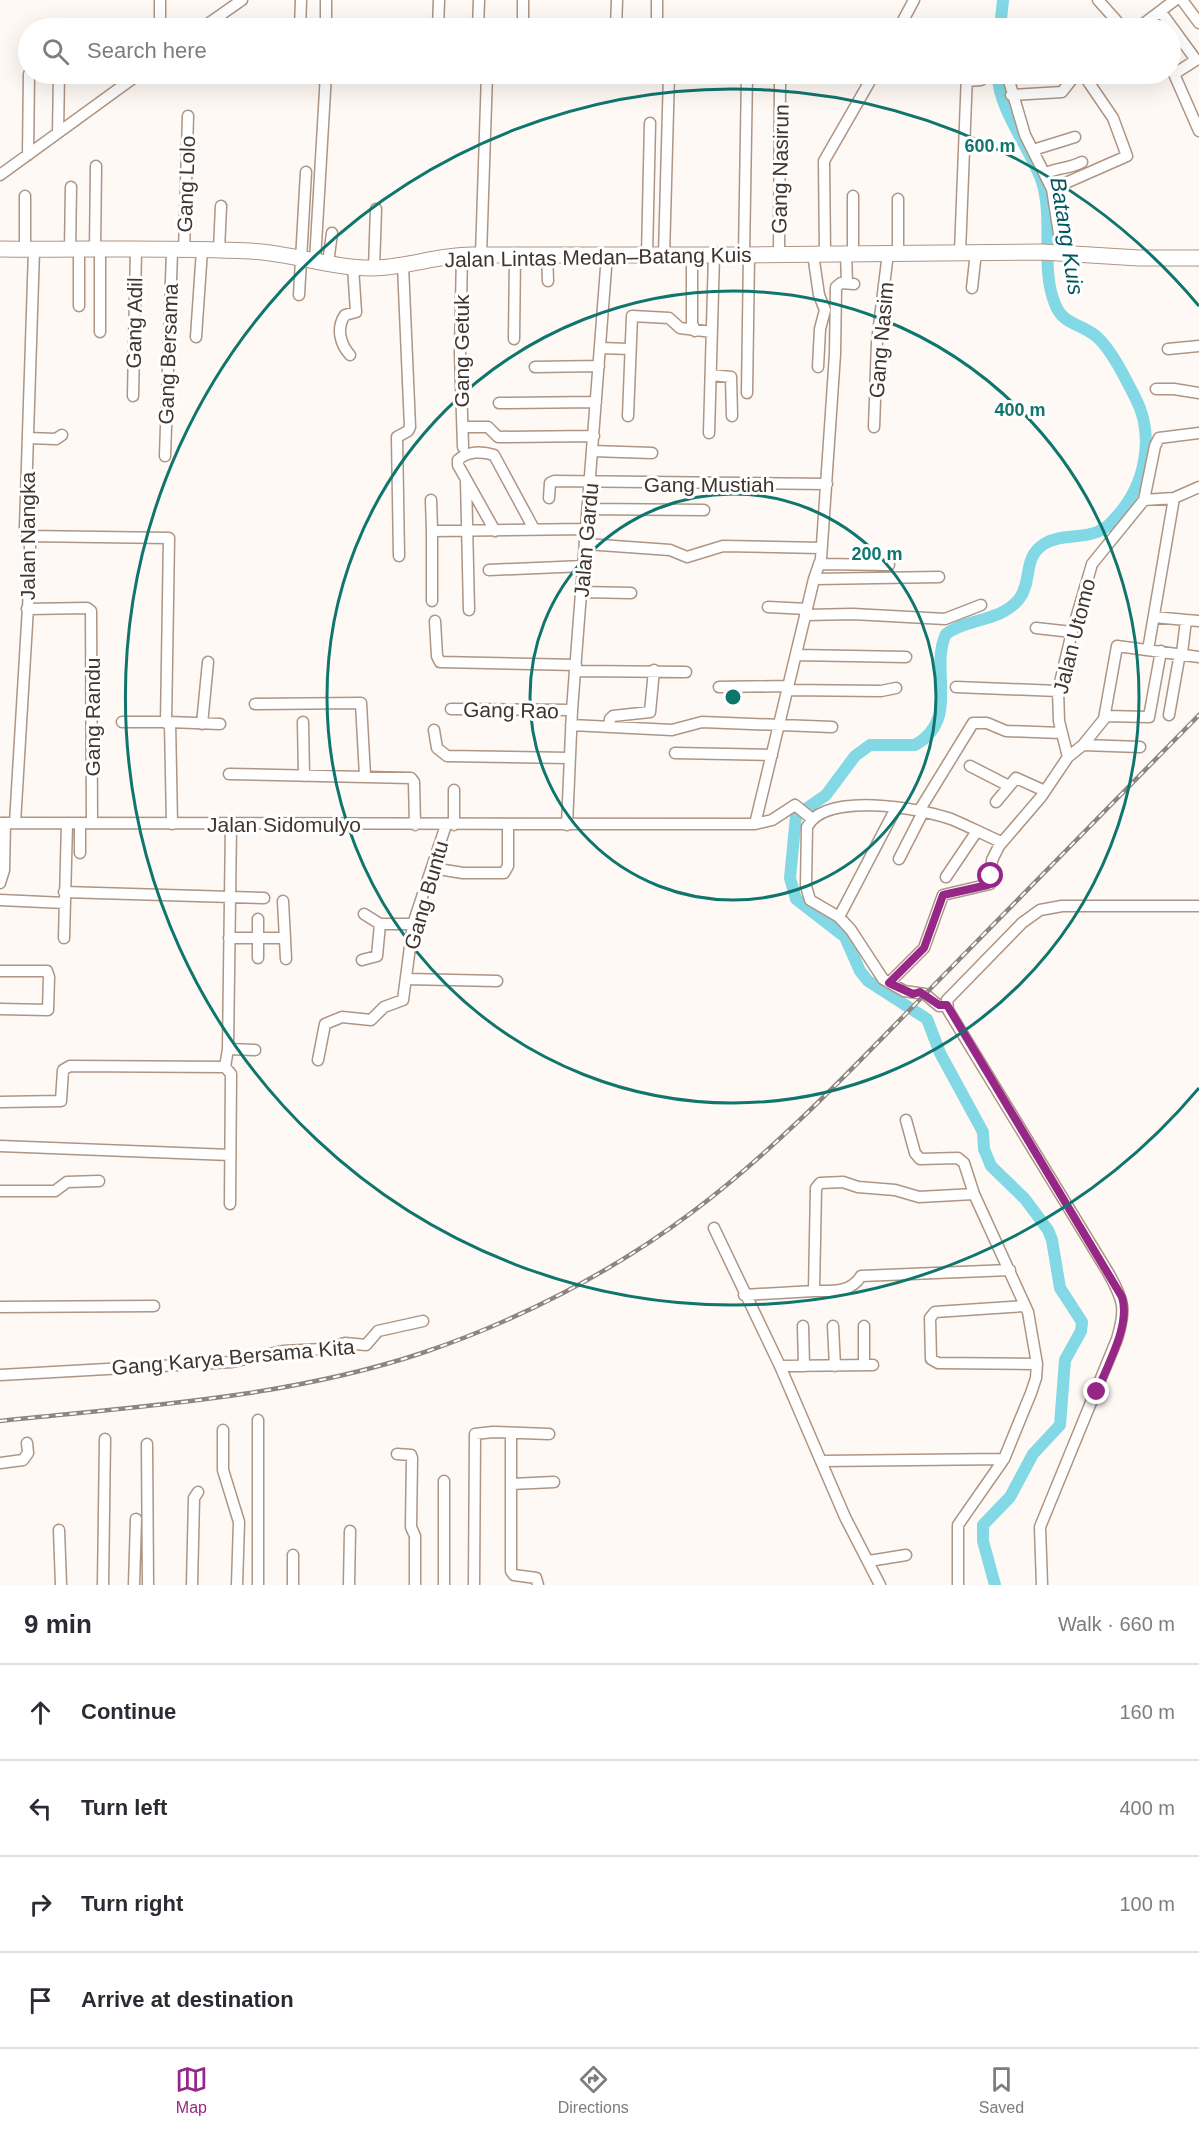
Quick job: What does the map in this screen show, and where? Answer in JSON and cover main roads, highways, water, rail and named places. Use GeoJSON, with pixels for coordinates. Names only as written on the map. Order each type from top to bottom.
{"type":"FeatureCollection","features":[{"type":"Feature","properties":{"kind":"highway","name":"Jalan Lintas Medan–Batang Kuis"},"geometry":{"type":"LineString","coordinates":[[0,249],[261,252],[353,267],[374,268],[403,266],[462,255],[1053,252],[1139,258],[1199,258]]}},
{"type":"Feature","properties":{"kind":"waterway","name":"Batang Kuis"},"geometry":{"type":"LineString","coordinates":[[1001,18],[1003,0]]}},
{"type":"Feature","properties":{"kind":"waterway","name":"Batang Kuis"},"geometry":{"type":"LineString","coordinates":[[995,1585],[983,1541],[983,1525],[1010,1497],[1033,1454],[1060,1425],[1065,1360],[1081,1331],[1082,1322],[1060,1288],[1052,1240],[1048,1230],[1025,1199],[991,1166],[984,1149],[983,1132],[940,1053],[927,1019],[868,981],[860,971],[845,937],[796,899],[790,878],[796,816],[826,795],[855,756],[870,745],[915,745],[929,734],[937,722],[941,708],[940,663],[946,634],[964,625],[994,616],[1012,606],[1023,592],[1030,563],[1037,550],[1050,541],[1090,534],[1106,527],[1128,502],[1141,474],[1145,458],[1145,427],[1135,397],[1118,365],[1102,342],[1090,332],[1067,320],[1055,304],[1048,275],[1047,212],[1042,182],[1003,101],[999,84]]}},
{"type":"Feature","properties":{"kind":"railway"},"geometry":{"type":"LineString","coordinates":[[0,1421],[213,1398],[319,1380],[371,1368],[422,1353],[493,1326],[562,1294],[629,1256],[691,1213],[789,1130],[1199,715]]}}]}
